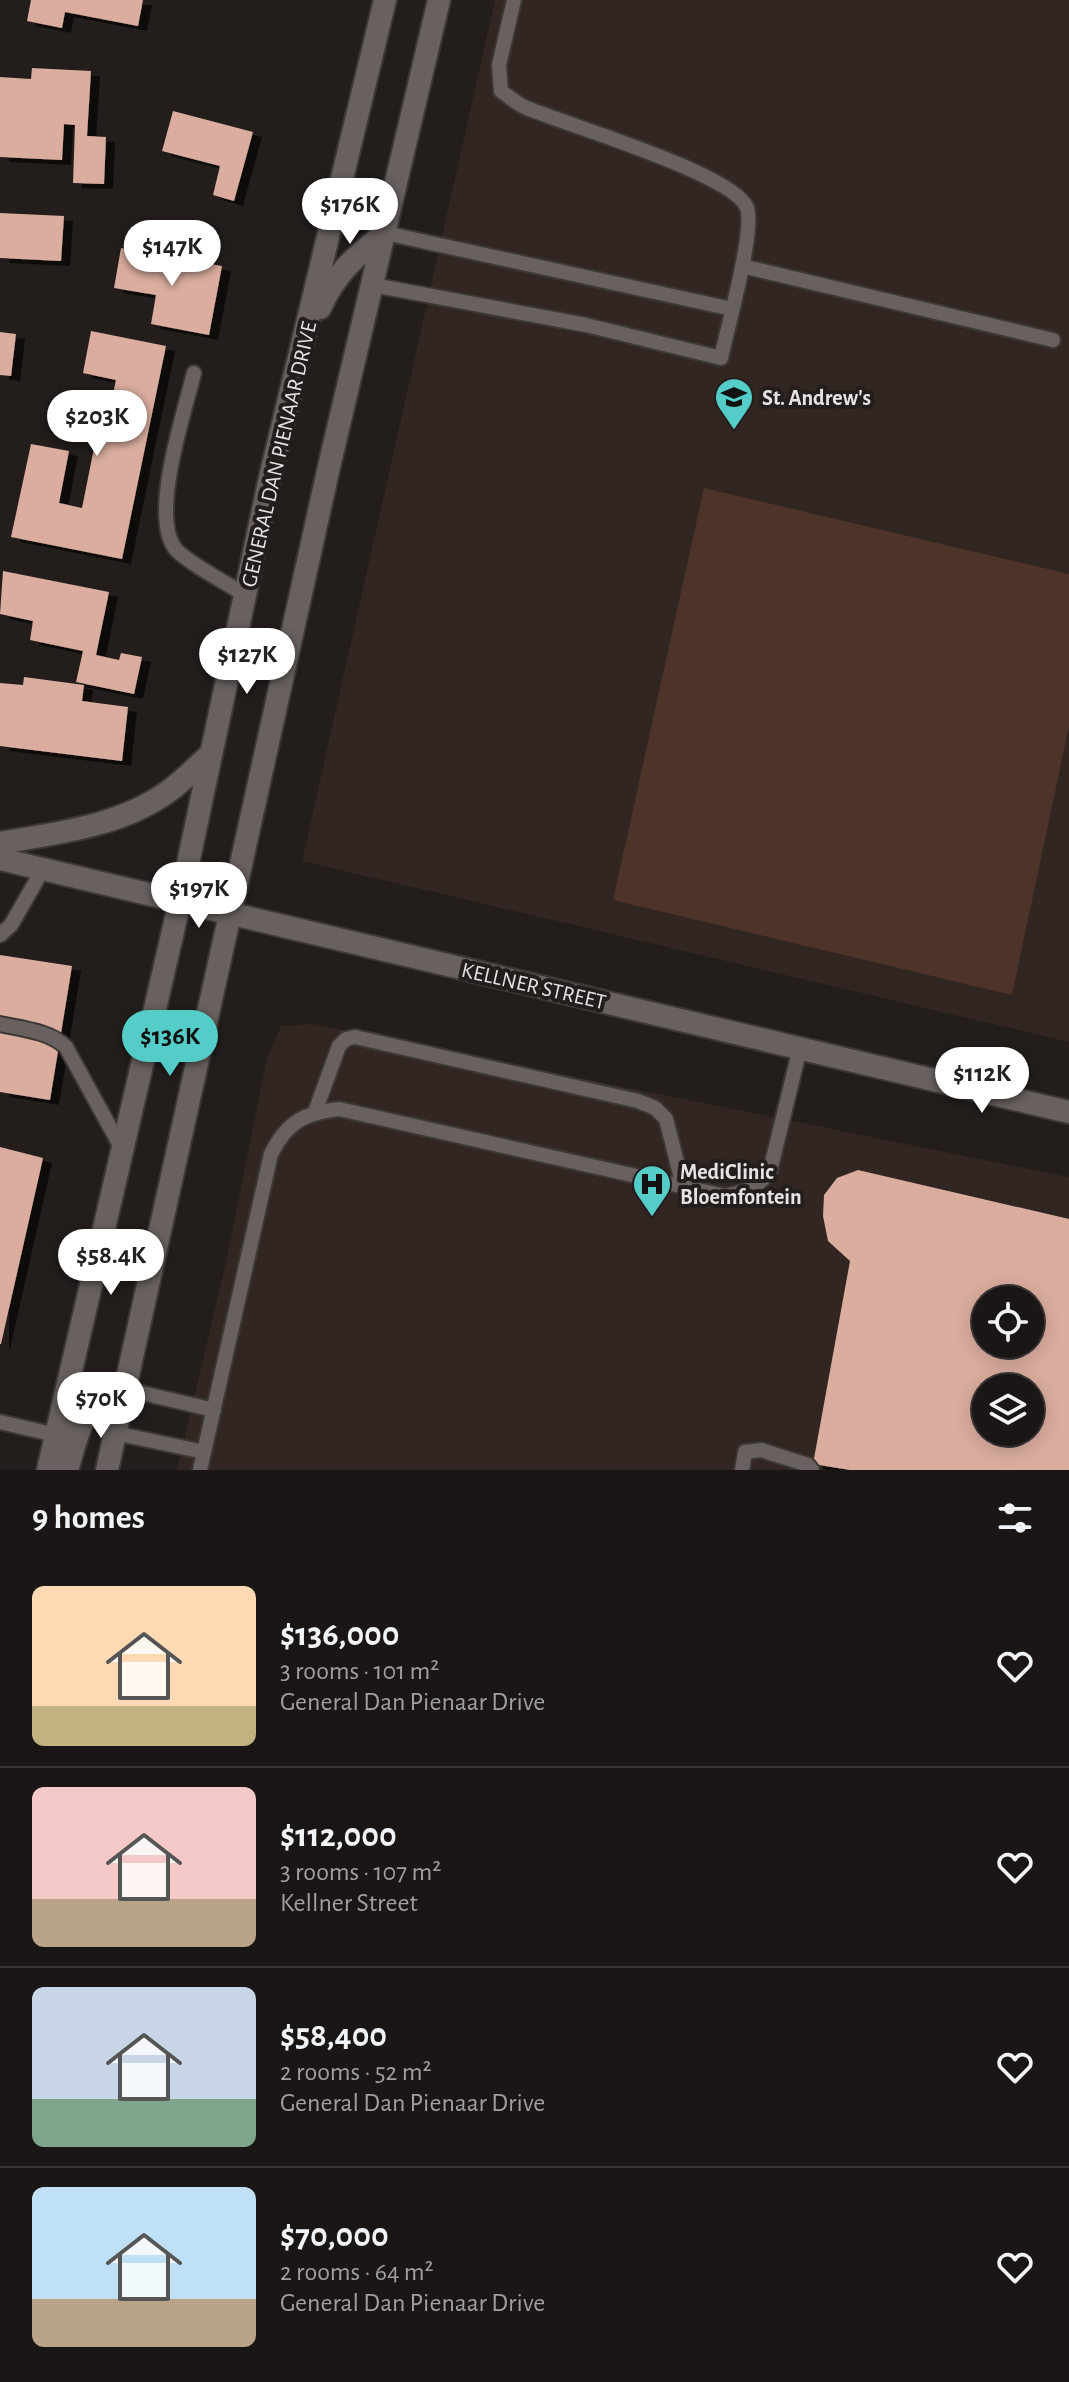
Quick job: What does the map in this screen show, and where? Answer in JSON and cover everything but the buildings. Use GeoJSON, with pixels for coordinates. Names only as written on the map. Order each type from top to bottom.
{"type":"FeatureCollection","features":[{"type":"Feature","properties":{"kind":"street","name":"GENERAL DAN PIENAAR DRIVE"},"geometry":{"type":"LineString","coordinates":[[48,1470],[180,901],[300,353],[385,0]]}},
{"type":"Feature","properties":{"kind":"street"},"geometry":{"type":"LineString","coordinates":[[107,1470],[328,471],[439,0]]}},
{"type":"Feature","properties":{"kind":"street"},"geometry":{"type":"LineString","coordinates":[[300,353],[336,278],[354,258],[385,233]]}},
{"type":"Feature","properties":{"kind":"street"},"geometry":{"type":"LineString","coordinates":[[0,843],[86,827],[120,817],[170,790],[211,754]]}},
{"type":"Feature","properties":{"kind":"street","name":"KELLNER STREET"},"geometry":{"type":"LineString","coordinates":[[0,859],[1069,1112]]}},
{"type":"Feature","properties":{"kind":"street"},"geometry":{"type":"LineString","coordinates":[[67,1470],[85,1414],[99,1400],[124,1392]]}},
{"type":"Feature","properties":{"kind":"lane"},"geometry":{"type":"LineString","coordinates":[[373,285],[586,325],[721,358],[742,266],[749,220],[746,206],[737,196],[657,155],[523,107],[501,91],[499,65],[514,0]]}},
{"type":"Feature","properties":{"kind":"lane"},"geometry":{"type":"LineString","coordinates":[[385,233],[732,309]]}},
{"type":"Feature","properties":{"kind":"lane"},"geometry":{"type":"LineString","coordinates":[[742,266],[1053,340]]}},
{"type":"Feature","properties":{"kind":"lane"},"geometry":{"type":"LineString","coordinates":[[194,373],[168,482],[166,531],[175,550],[245,595]]}},
{"type":"Feature","properties":{"kind":"lane"},"geometry":{"type":"LineString","coordinates":[[0,935],[11,925],[43,869]]}},
{"type":"Feature","properties":{"kind":"lane"},"geometry":{"type":"LineString","coordinates":[[0,1024],[48,1035],[66,1047],[122,1149]]}},
{"type":"Feature","properties":{"kind":"lane"},"geometry":{"type":"LineString","coordinates":[[315,1112],[339,1046],[346,1039],[355,1037],[638,1101],[655,1108],[666,1119],[683,1186]]}},
{"type":"Feature","properties":{"kind":"lane"},"geometry":{"type":"LineString","coordinates":[[200,1470],[271,1154],[279,1139],[297,1120],[315,1112],[339,1109],[725,1196],[748,1191],[760,1184],[770,1171],[800,1048]]}},
{"type":"Feature","properties":{"kind":"lane"},"geometry":{"type":"LineString","coordinates":[[124,1392],[214,1410]]}},
{"type":"Feature","properties":{"kind":"lane"},"geometry":{"type":"LineString","coordinates":[[0,1422],[56,1435]]}},
{"type":"Feature","properties":{"kind":"lane"},"geometry":{"type":"LineString","coordinates":[[115,1433],[204,1452]]}},
{"type":"Feature","properties":{"kind":"lane"},"geometry":{"type":"LineString","coordinates":[[742,1470],[745,1452],[761,1450],[808,1465],[812,1470]]}},
{"type":"Feature","properties":{"kind":"shaded area","name":"St. Andrew's"},"geometry":{"type":"Polygon","coordinates":[[[495,0],[1069,0],[1069,1042],[302,861],[495,0]]]}},
{"type":"Feature","properties":{"kind":"shaded area"},"geometry":{"type":"Polygon","coordinates":[[[704,488],[1069,574],[1069,726],[1012,995],[613,900],[704,488]]]}},
{"type":"Feature","properties":{"kind":"shaded area","name":"MediClinic Bloemfontein"},"geometry":{"type":"Polygon","coordinates":[[[313,1024],[1069,1177],[1069,1470],[177,1470],[227,1258],[267,1058],[281,1026],[313,1024]]]}},
{"type":"Feature","properties":{"kind":"place","name":"St. Andrew's"},"geometry":{"type":"Point","coordinates":[734,431]}},
{"type":"Feature","properties":{"kind":"place","name":"MediClinic Bloemfontein"},"geometry":{"type":"Point","coordinates":[652,1218]}}]}
